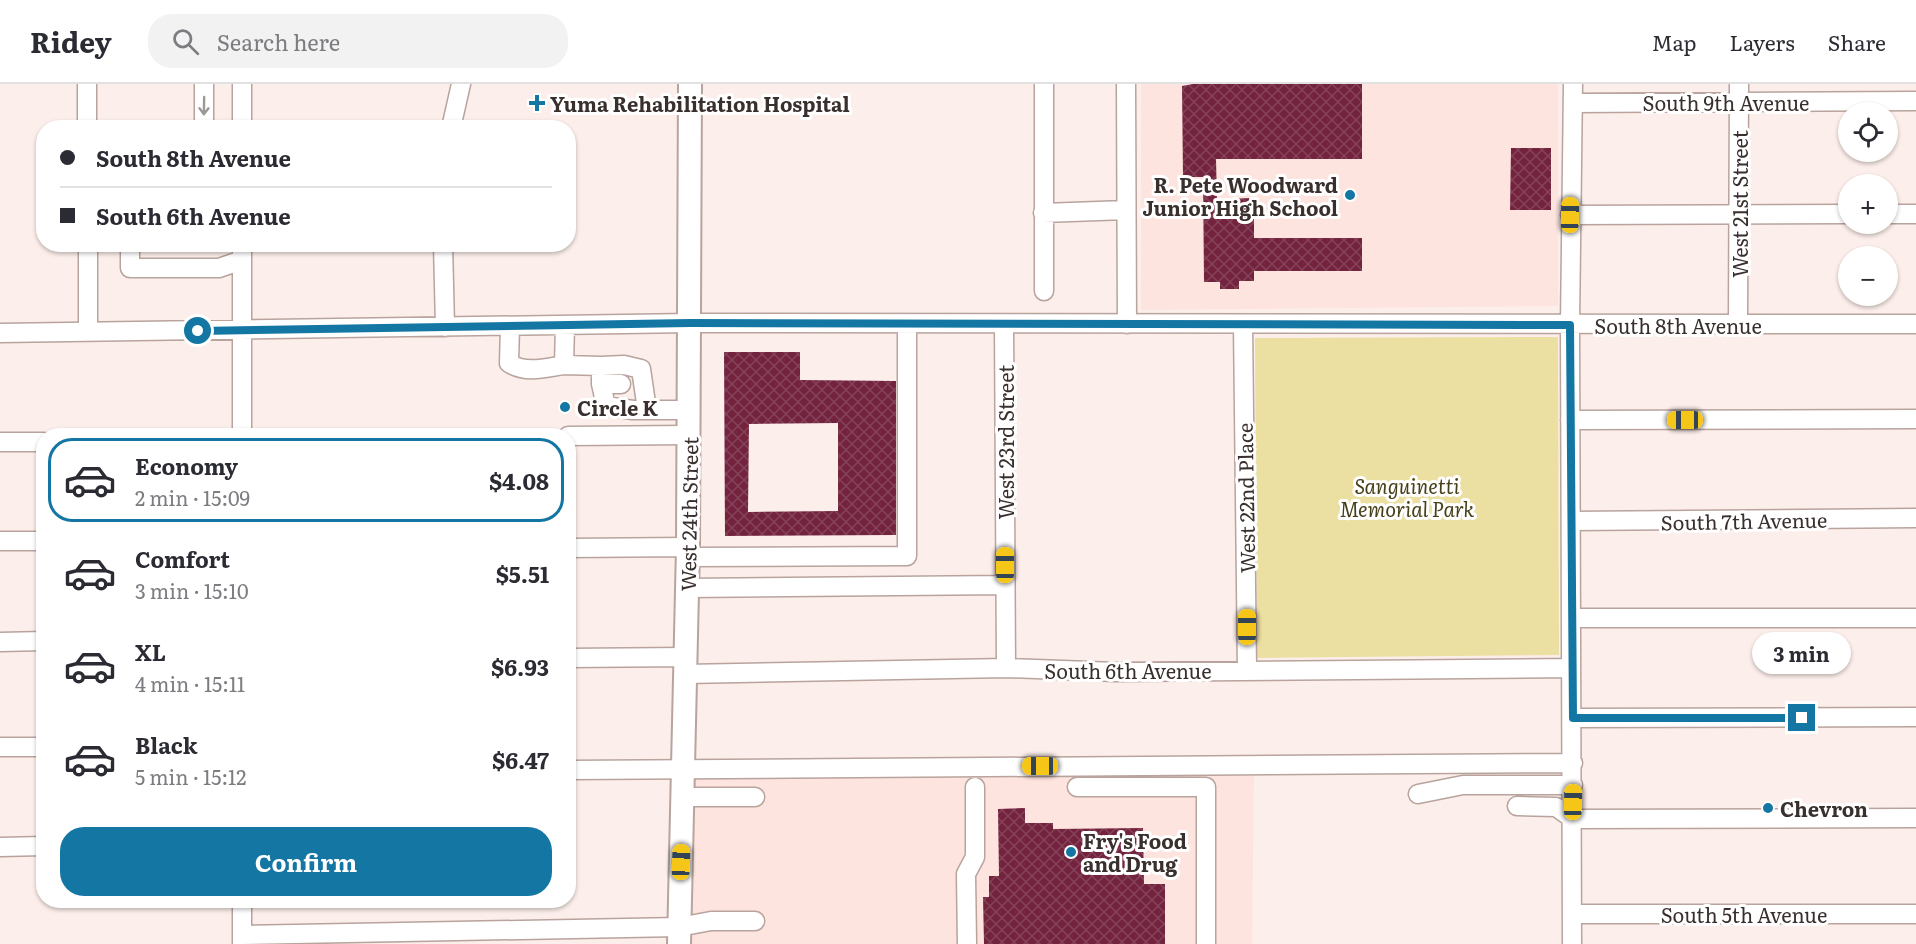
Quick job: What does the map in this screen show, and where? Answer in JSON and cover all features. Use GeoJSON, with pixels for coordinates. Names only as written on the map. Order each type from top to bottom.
{"type":"FeatureCollection","features":[{"type":"Feature","properties":{"kind":"main road","name":"West 24th Street"},"geometry":{"type":"LineString","coordinates":[[679,936],[690,410],[690,84]]}},
{"type":"Feature","properties":{"kind":"street"},"geometry":{"type":"LineString","coordinates":[[87,84],[87,120]]}},
{"type":"Feature","properties":{"kind":"street"},"geometry":{"type":"LineString","coordinates":[[204,84],[204,120]]}},
{"type":"Feature","properties":{"kind":"street"},"geometry":{"type":"LineString","coordinates":[[242,84],[242,120]]}},
{"type":"Feature","properties":{"kind":"street"},"geometry":{"type":"LineString","coordinates":[[453,120],[461,84]]}},
{"type":"Feature","properties":{"kind":"street"},"geometry":{"type":"LineString","coordinates":[[1044,84],[1044,291]]}},
{"type":"Feature","properties":{"kind":"street"},"geometry":{"type":"LineString","coordinates":[[1126,84],[1127,324]]}},
{"type":"Feature","properties":{"kind":"street"},"geometry":{"type":"LineString","coordinates":[[1572,944],[1570,215],[1573,84]]}},
{"type":"Feature","properties":{"kind":"street","name":"South 9th Avenue"},"geometry":{"type":"LineString","coordinates":[[1573,104],[1739,93],[1916,101]]}},
{"type":"Feature","properties":{"kind":"street","name":"West 21st Street"},"geometry":{"type":"LineString","coordinates":[[1738,324],[1739,93]]}},
{"type":"Feature","properties":{"kind":"street"},"geometry":{"type":"LineString","coordinates":[[1043,213],[1126,210]]}},
{"type":"Feature","properties":{"kind":"street"},"geometry":{"type":"LineString","coordinates":[[1570,215],[1838,214]]}},
{"type":"Feature","properties":{"kind":"street"},"geometry":{"type":"LineString","coordinates":[[1898,214],[1916,214]]}},
{"type":"Feature","properties":{"kind":"street"},"geometry":{"type":"LineString","coordinates":[[88,252],[88,332]]}},
{"type":"Feature","properties":{"kind":"street"},"geometry":{"type":"LineString","coordinates":[[130,252],[130,268],[219,268],[242,252]]}},
{"type":"Feature","properties":{"kind":"street"},"geometry":{"type":"LineString","coordinates":[[242,252],[242,428]]}},
{"type":"Feature","properties":{"kind":"street"},"geometry":{"type":"LineString","coordinates":[[443,252],[445,327]]}},
{"type":"Feature","properties":{"kind":"street","name":"South 8th Avenue"},"geometry":{"type":"LineString","coordinates":[[0,333],[690,323],[1916,324]]}},
{"type":"Feature","properties":{"kind":"street"},"geometry":{"type":"LineString","coordinates":[[576,548],[907,556],[907,324]]}},
{"type":"Feature","properties":{"kind":"street","name":"West 23rd Street"},"geometry":{"type":"LineString","coordinates":[[1004,324],[1006,668]]}},
{"type":"Feature","properties":{"kind":"street","name":"West 22nd Place"},"geometry":{"type":"LineString","coordinates":[[1243,324],[1247,671]]}},
{"type":"Feature","properties":{"kind":"street"},"geometry":{"type":"LineString","coordinates":[[564,365],[565,325]]}},
{"type":"Feature","properties":{"kind":"street"},"geometry":{"type":"LineString","coordinates":[[510,326],[510,363],[518,369],[533,370],[564,365],[633,384],[647,410]]}},
{"type":"Feature","properties":{"kind":"street"},"geometry":{"type":"LineString","coordinates":[[601,375],[606,405],[647,410],[690,410]]}},
{"type":"Feature","properties":{"kind":"street"},"geometry":{"type":"LineString","coordinates":[[1570,420],[1916,419]]}},
{"type":"Feature","properties":{"kind":"street"},"geometry":{"type":"LineString","coordinates":[[576,436],[689,435]]}},
{"type":"Feature","properties":{"kind":"street"},"geometry":{"type":"LineString","coordinates":[[0,442],[36,442]]}},
{"type":"Feature","properties":{"kind":"street","name":"South 7th Avenue"},"geometry":{"type":"LineString","coordinates":[[1572,521],[1916,518]]}},
{"type":"Feature","properties":{"kind":"street"},"geometry":{"type":"LineString","coordinates":[[0,541],[36,541]]}},
{"type":"Feature","properties":{"kind":"street"},"geometry":{"type":"LineString","coordinates":[[687,588],[1005,585]]}},
{"type":"Feature","properties":{"kind":"street"},"geometry":{"type":"LineString","coordinates":[[1572,618],[1916,618]]}},
{"type":"Feature","properties":{"kind":"street"},"geometry":{"type":"LineString","coordinates":[[0,642],[36,641]]}},
{"type":"Feature","properties":{"kind":"street","name":"South 6th Avenue"},"geometry":{"type":"LineString","coordinates":[[576,658],[685,665],[1006,668],[1116,672],[1571,668]]}},
{"type":"Feature","properties":{"kind":"street"},"geometry":{"type":"LineString","coordinates":[[1573,718],[1916,717]]}},
{"type":"Feature","properties":{"kind":"street"},"geometry":{"type":"LineString","coordinates":[[0,747],[36,747]]}},
{"type":"Feature","properties":{"kind":"street"},"geometry":{"type":"LineString","coordinates":[[576,770],[1573,763]]}},
{"type":"Feature","properties":{"kind":"street"},"geometry":{"type":"LineString","coordinates":[[1418,794],[1463,785],[1573,785]]}},
{"type":"Feature","properties":{"kind":"street"},"geometry":{"type":"LineString","coordinates":[[967,944],[966,874],[975,857],[975,787]]}},
{"type":"Feature","properties":{"kind":"street"},"geometry":{"type":"LineString","coordinates":[[1077,787],[1206,787],[1206,944]]}},
{"type":"Feature","properties":{"kind":"street"},"geometry":{"type":"LineString","coordinates":[[682,797],[755,797]]}},
{"type":"Feature","properties":{"kind":"street"},"geometry":{"type":"LineString","coordinates":[[1517,806],[1556,807],[1573,819],[1916,818]]}},
{"type":"Feature","properties":{"kind":"street"},"geometry":{"type":"LineString","coordinates":[[0,847],[36,846]]}},
{"type":"Feature","properties":{"kind":"street"},"geometry":{"type":"LineString","coordinates":[[242,908],[242,939],[679,936],[711,921],[755,921]]}},
{"type":"Feature","properties":{"kind":"street","name":"South 5th Avenue"},"geometry":{"type":"LineString","coordinates":[[1572,914],[1916,914]]}},
{"type":"Feature","properties":{"kind":"shaded area","name":"R. Pete Woodward Junior High School"},"geometry":{"type":"Polygon","coordinates":[[[1141,84],[1558,84],[1558,306],[1141,310],[1141,84]]]}},
{"type":"Feature","properties":{"kind":"shaded area"},"geometry":{"type":"Polygon","coordinates":[[[1254,765],[1252,944],[681,944],[683,769],[1254,765]]]}},
{"type":"Feature","properties":{"kind":"green space","name":"Sanguinetti Memorial Park"},"geometry":{"type":"Polygon","coordinates":[[[1558,337],[1559,655],[1257,658],[1255,338],[1558,337]]]}},
{"type":"Feature","properties":{"kind":"building"},"geometry":{"type":"Polygon","coordinates":[[[1193,84],[1362,84],[1362,159],[1216,159],[1217,199],[1254,198],[1254,238],[1362,238],[1362,271],[1254,271],[1254,281],[1239,281],[1239,289],[1220,289],[1220,282],[1204,282],[1203,177],[1183,177],[1182,86],[1193,84]]]}},
{"type":"Feature","properties":{"kind":"building"},"geometry":{"type":"Polygon","coordinates":[[[1511,148],[1551,148],[1551,210],[1510,210],[1511,148]]]}},
{"type":"Feature","properties":{"kind":"building"},"geometry":{"type":"Polygon","coordinates":[[[724,352],[800,352],[800,380],[896,381],[896,535],[725,536],[724,352]],[[838,423],[749,424],[748,512],[838,511],[838,423]]]}},
{"type":"Feature","properties":{"kind":"building","name":"Fry's Food and Drug"},"geometry":{"type":"Polygon","coordinates":[[[1025,808],[1025,823],[1053,823],[1053,829],[1143,828],[1144,884],[1165,884],[1165,944],[984,944],[983,897],[989,897],[989,876],[999,876],[998,809],[1025,808]]]}},
{"type":"Feature","properties":{"kind":"place","name":"Yuma Rehabilitation Hospital"},"geometry":{"type":"Point","coordinates":[537,103]}},
{"type":"Feature","properties":{"kind":"place","name":"R. Pete Woodward Junior High School"},"geometry":{"type":"Point","coordinates":[1350,195]}},
{"type":"Feature","properties":{"kind":"place","name":"Circle K"},"geometry":{"type":"Point","coordinates":[565,407]}},
{"type":"Feature","properties":{"kind":"place","name":"Chevron"},"geometry":{"type":"Point","coordinates":[1768,808]}},
{"type":"Feature","properties":{"kind":"place","name":"Fry's Food and Drug"},"geometry":{"type":"Point","coordinates":[1071,852]}},
{"type":"Feature","properties":{"kind":"route"},"geometry":{"type":"LineString","coordinates":[[198,331],[690,323],[1570,325],[1573,718],[1802,718]]}}]}
